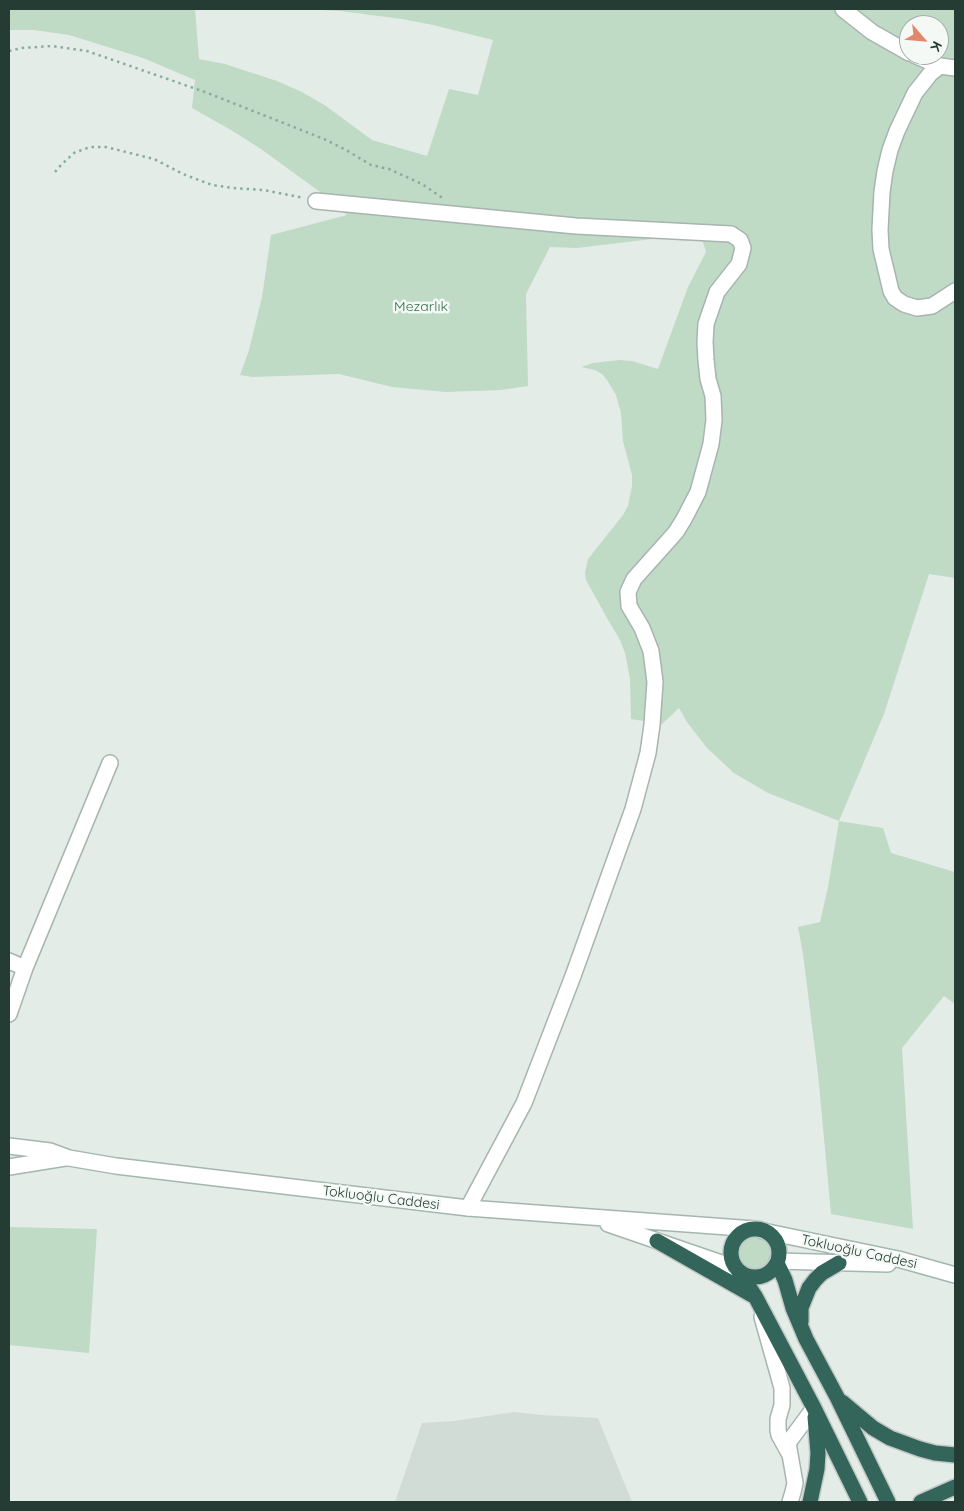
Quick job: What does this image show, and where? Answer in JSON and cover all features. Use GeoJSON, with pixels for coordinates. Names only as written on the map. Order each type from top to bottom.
{"type":"FeatureCollection","features":[{"type":"Feature","properties":{"kind":"highway"},"geometry":{"type":"LineString","coordinates":[[737,1269],[751,1277],[759,1277],[772,1270],[779,1256],[775,1240],[770,1234],[759,1230],[747,1231],[735,1240],[731,1256],[737,1269],[755,1296],[814,1408],[860,1502]]}},
{"type":"Feature","properties":{"kind":"highway"},"geometry":{"type":"LineString","coordinates":[[657,1241],[755,1296]]}},
{"type":"Feature","properties":{"kind":"highway"},"geometry":{"type":"LineString","coordinates":[[777,1262],[800,1326],[888,1502]]}},
{"type":"Feature","properties":{"kind":"highway"},"geometry":{"type":"LineString","coordinates":[[800,1326],[801,1308],[809,1288],[822,1273],[839,1263]]}},
{"type":"Feature","properties":{"kind":"highway"},"geometry":{"type":"LineString","coordinates":[[837,1398],[873,1428],[890,1438],[935,1453],[955,1455]]}},
{"type":"Feature","properties":{"kind":"highway"},"geometry":{"type":"LineString","coordinates":[[810,1502],[817,1469],[818,1453],[814,1408]]}},
{"type":"Feature","properties":{"kind":"highway"},"geometry":{"type":"LineString","coordinates":[[921,1502],[955,1487]]}},
{"type":"Feature","properties":{"kind":"street"},"geometry":{"type":"LineString","coordinates":[[842,9],[872,32],[899,47]]}},
{"type":"Feature","properties":{"kind":"street"},"geometry":{"type":"LineString","coordinates":[[955,54],[947,67],[930,74],[915,93],[897,130],[885,171],[881,211],[881,248],[891,292],[895,298],[904,304],[917,308],[932,306],[955,292]]}},
{"type":"Feature","properties":{"kind":"street"},"geometry":{"type":"LineString","coordinates":[[316,201],[576,226],[731,234],[740,240],[744,248],[740,264],[717,292],[706,324],[706,360],[713,396],[714,420],[713,432],[700,486],[692,506],[676,532],[634,579],[628,592],[629,606],[642,628],[651,651],[655,682],[648,753],[636,801],[573,976],[524,1104],[468,1208]]}},
{"type":"Feature","properties":{"kind":"street"},"geometry":{"type":"LineString","coordinates":[[9,1014],[110,763]]}},
{"type":"Feature","properties":{"kind":"street"},"geometry":{"type":"LineString","coordinates":[[9,961],[26,968]]}},
{"type":"Feature","properties":{"kind":"street","name":"Tokluoğlu Caddesi"},"geometry":{"type":"LineString","coordinates":[[9,1146],[50,1152],[69,1158],[116,1166],[468,1208],[759,1230],[918,1264],[955,1275]]}},
{"type":"Feature","properties":{"kind":"street"},"geometry":{"type":"LineString","coordinates":[[9,1167],[69,1158]]}},
{"type":"Feature","properties":{"kind":"street"},"geometry":{"type":"LineString","coordinates":[[587,1217],[737,1269]]}},
{"type":"Feature","properties":{"kind":"street"},"geometry":{"type":"LineString","coordinates":[[777,1262],[918,1264]]}},
{"type":"Feature","properties":{"kind":"street"},"geometry":{"type":"LineString","coordinates":[[755,1296],[782,1388],[782,1405],[778,1419],[778,1430],[789,1453]]}},
{"type":"Feature","properties":{"kind":"street"},"geometry":{"type":"LineString","coordinates":[[790,1502],[795,1483],[787,1445],[788,1440],[814,1408]]}},
{"type":"Feature","properties":{"kind":"path"},"geometry":{"type":"LineString","coordinates":[[9,51],[52,46],[87,51],[205,92],[324,139],[371,165],[406,176],[436,193],[461,215]]}},
{"type":"Feature","properties":{"kind":"path"},"geometry":{"type":"LineString","coordinates":[[55,172],[74,154],[90,148],[106,147],[154,159],[183,174],[212,185],[263,190],[316,201]]}},
{"type":"Feature","properties":{"kind":"shaded area"},"geometry":{"type":"Polygon","coordinates":[[[514,1412],[598,1418],[632,1502],[395,1502],[422,1423],[454,1421],[514,1412]]]}},
{"type":"Feature","properties":{"kind":"green space","name":"Mezarlık"},"geometry":{"type":"Polygon","coordinates":[[[9,9],[195,9],[199,59],[225,64],[277,81],[302,92],[326,106],[372,140],[427,156],[449,89],[478,95],[493,40],[402,19],[340,11],[302,9],[955,9],[955,578],[929,574],[884,714],[839,821],[768,793],[734,773],[707,748],[679,708],[662,724],[631,719],[630,679],[625,653],[620,640],[586,580],[585,573],[588,559],[628,506],[632,475],[623,441],[621,413],[616,395],[602,374],[595,370],[581,367],[593,363],[619,360],[632,361],[658,369],[688,287],[706,252],[701,240],[677,236],[577,248],[550,247],[526,294],[528,386],[501,390],[446,392],[392,387],[339,374],[253,377],[240,375],[249,350],[262,297],[271,235],[347,215],[320,192],[261,149],[192,108],[195,80],[143,58],[69,35],[34,30],[9,30],[9,9]]]}},
{"type":"Feature","properties":{"kind":"green space"},"geometry":{"type":"Polygon","coordinates":[[[839,821],[883,828],[891,853],[955,872],[955,1004],[944,996],[902,1048],[913,1229],[831,1214],[818,1074],[798,927],[820,922],[839,821]]]}},
{"type":"Feature","properties":{"kind":"green space"},"geometry":{"type":"Polygon","coordinates":[[[9,1227],[97,1229],[89,1353],[9,1345],[9,1227]]]}},
{"type":"Feature","properties":{"kind":"green space"},"geometry":{"type":"Polygon","coordinates":[[[754,1235],[761,1236],[767,1240],[771,1246],[771,1260],[767,1266],[761,1270],[754,1271],[747,1270],[741,1266],[737,1260],[736,1253],[737,1246],[741,1240],[747,1236],[754,1235]]]}}]}
